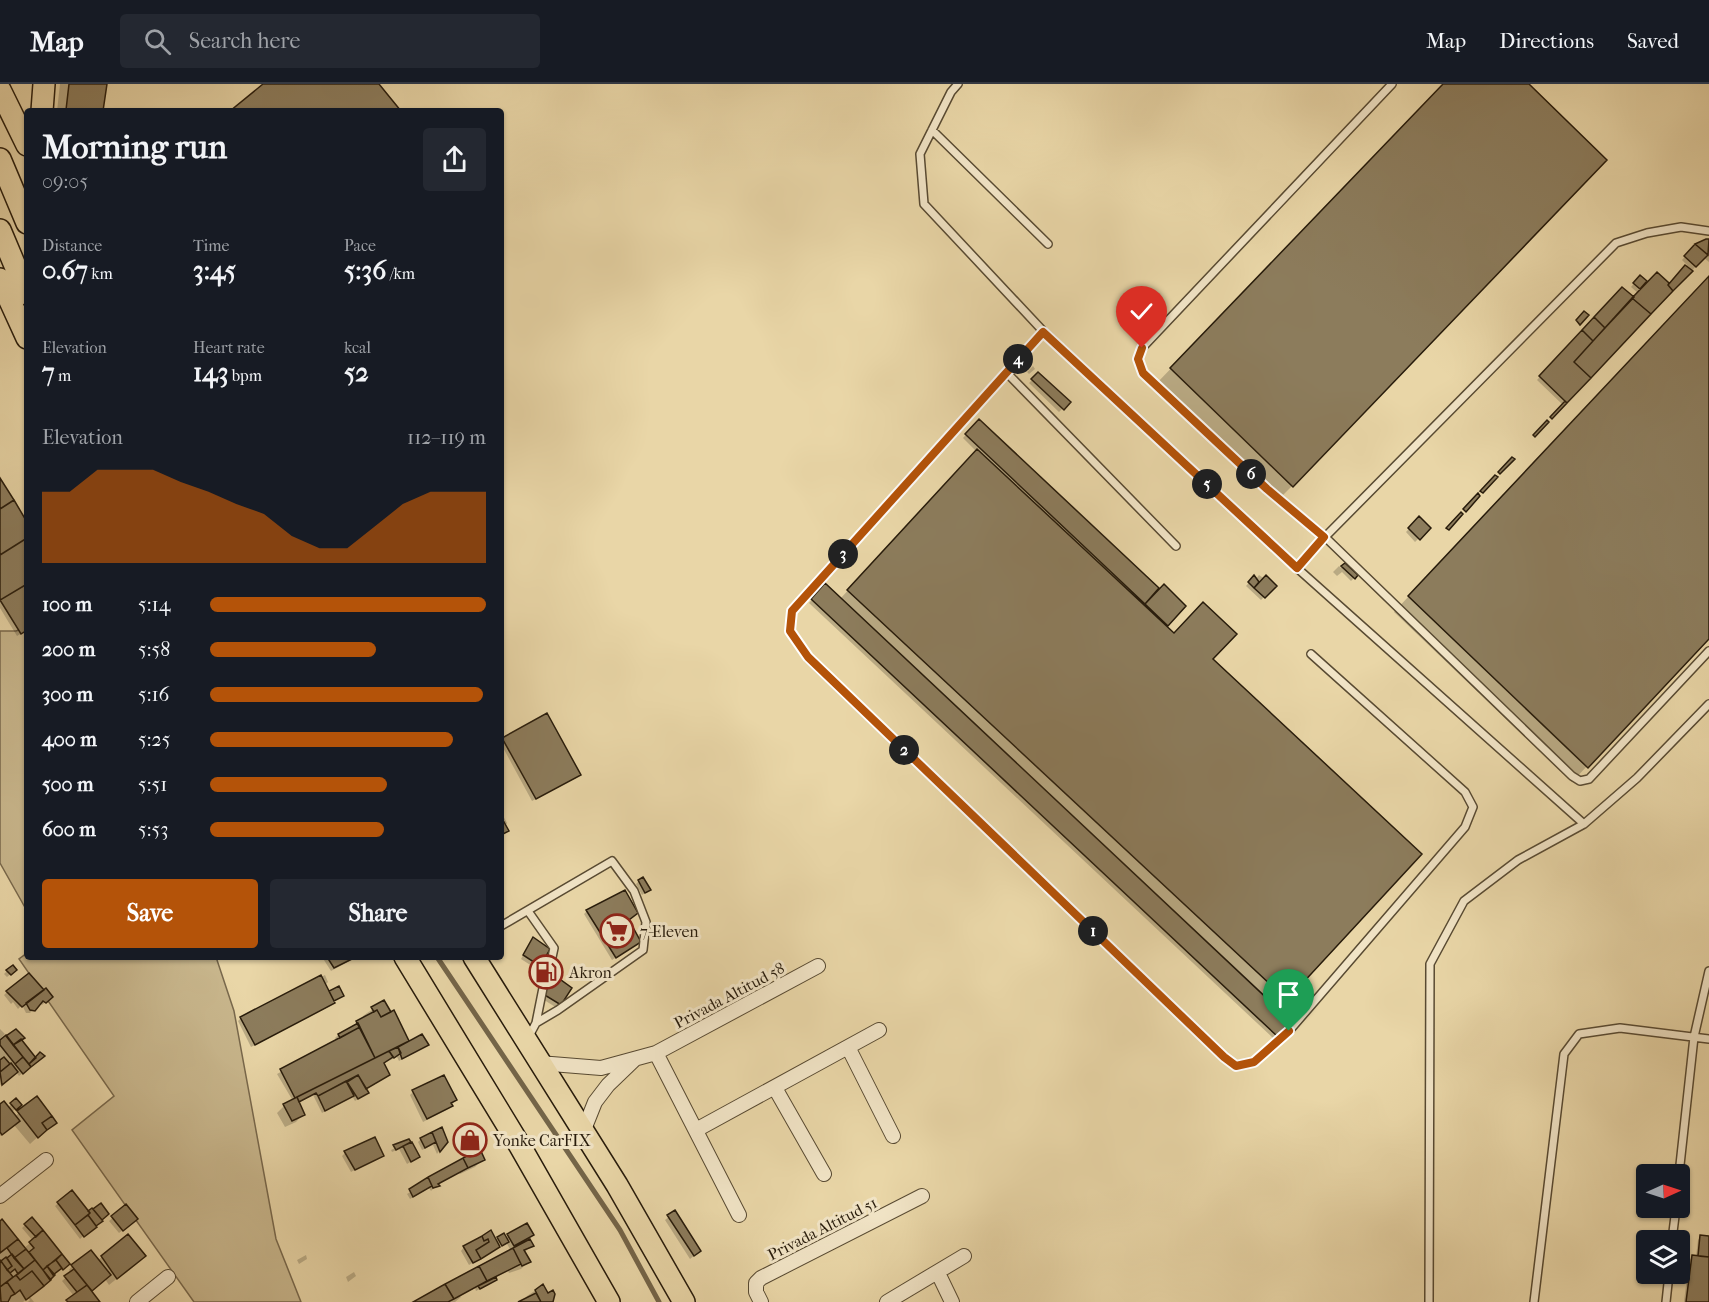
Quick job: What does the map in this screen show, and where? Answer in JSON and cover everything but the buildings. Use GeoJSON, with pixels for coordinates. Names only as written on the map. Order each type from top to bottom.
{"type":"FeatureCollection","features":[{"type":"Feature","properties":{"kind":"main road"},"geometry":{"type":"LineString","coordinates":[[42,108],[44,84]]}},
{"type":"Feature","properties":{"kind":"main road"},"geometry":{"type":"LineString","coordinates":[[3,91],[24,138]]}},
{"type":"Feature","properties":{"kind":"main road"},"geometry":{"type":"LineString","coordinates":[[0,159],[24,216]]}},
{"type":"Feature","properties":{"kind":"main road"},"geometry":{"type":"LineString","coordinates":[[0,230],[24,287]]}},
{"type":"Feature","properties":{"kind":"main road"},"geometry":{"type":"LineString","coordinates":[[0,279],[24,331]]}},
{"type":"Feature","properties":{"kind":"main road"},"geometry":{"type":"LineString","coordinates":[[407,960],[520,1146],[609,1302]]}},
{"type":"Feature","properties":{"kind":"main road"},"geometry":{"type":"LineString","coordinates":[[476,960],[531,1032],[539,1063],[617,1185],[684,1302]]}},
{"type":"Feature","properties":{"kind":"street","name":"Privada Altitud 58"},"geometry":{"type":"LineString","coordinates":[[539,1063],[601,1068],[656,1053],[818,966]]}},
{"type":"Feature","properties":{"kind":"street"},"geometry":{"type":"LineString","coordinates":[[696,1130],[879,1030]]}},
{"type":"Feature","properties":{"kind":"street"},"geometry":{"type":"LineString","coordinates":[[848,1047],[893,1136]]}},
{"type":"Feature","properties":{"kind":"street"},"geometry":{"type":"LineString","coordinates":[[656,1053],[739,1215]]}},
{"type":"Feature","properties":{"kind":"street","name":"Privada Altitud 58"},"geometry":{"type":"LineString","coordinates":[[583,1132],[595,1102],[608,1085],[636,1059]]}},
{"type":"Feature","properties":{"kind":"street"},"geometry":{"type":"LineString","coordinates":[[776,1088],[824,1174]]}},
{"type":"Feature","properties":{"kind":"street"},"geometry":{"type":"LineString","coordinates":[[0,1196],[46,1160]]}},
{"type":"Feature","properties":{"kind":"street","name":"Privada Altitud 51"},"geometry":{"type":"LineString","coordinates":[[761,1302],[756,1292],[756,1284],[761,1278],[922,1196]]}},
{"type":"Feature","properties":{"kind":"street"},"geometry":{"type":"LineString","coordinates":[[887,1302],[964,1256]]}},
{"type":"Feature","properties":{"kind":"street"},"geometry":{"type":"LineString","coordinates":[[938,1273],[952,1302]]}},
{"type":"Feature","properties":{"kind":"street"},"geometry":{"type":"LineString","coordinates":[[137,1302],[168,1277]]}},
{"type":"Feature","properties":{"kind":"lane"},"geometry":{"type":"LineString","coordinates":[[958,84],[951,92],[920,154],[924,204],[1043,332],[1297,568],[1584,824]]}},
{"type":"Feature","properties":{"kind":"lane"},"geometry":{"type":"LineString","coordinates":[[1392,84],[1142,348],[1138,359],[1143,373],[1267,489],[1324,537],[1572,776],[1580,781],[1589,779],[1709,651]]}},
{"type":"Feature","properties":{"kind":"lane"},"geometry":{"type":"LineString","coordinates":[[932,130],[1048,244]]}},
{"type":"Feature","properties":{"kind":"lane"},"geometry":{"type":"LineString","coordinates":[[1297,568],[1324,537],[1617,243],[1647,233],[1681,227],[1709,231]]}},
{"type":"Feature","properties":{"kind":"lane"},"geometry":{"type":"LineString","coordinates":[[1043,332],[792,611],[790,631],[808,657],[1236,1066],[1254,1062],[1289,1031],[1465,827],[1473,807],[1464,792],[1311,654]]}},
{"type":"Feature","properties":{"kind":"lane"},"geometry":{"type":"LineString","coordinates":[[1006,372],[1176,546]]}},
{"type":"Feature","properties":{"kind":"lane"},"geometry":{"type":"LineString","coordinates":[[1429,1302],[1430,964],[1464,901],[1518,860],[1584,824],[1637,778],[1709,704]]}},
{"type":"Feature","properties":{"kind":"lane"},"geometry":{"type":"LineString","coordinates":[[504,924],[612,861],[634,891],[646,922],[643,950],[558,1010],[531,1032]]}},
{"type":"Feature","properties":{"kind":"lane"},"geometry":{"type":"LineString","coordinates":[[528,911],[554,948],[551,962]]}},
{"type":"Feature","properties":{"kind":"lane"},"geometry":{"type":"LineString","coordinates":[[1680,1164],[1694,1037],[1709,970]]}},
{"type":"Feature","properties":{"kind":"lane"},"geometry":{"type":"LineString","coordinates":[[531,1032],[544,983]]}},
{"type":"Feature","properties":{"kind":"lane"},"geometry":{"type":"LineString","coordinates":[[1534,1302],[1564,1054],[1579,1034],[1620,1028],[1709,1039]]}},
{"type":"Feature","properties":{"kind":"lane"},"geometry":{"type":"LineString","coordinates":[[1666,1302],[1668,1284]]}},
{"type":"Feature","properties":{"kind":"shaded area"},"geometry":{"type":"Polygon","coordinates":[[[24,628],[24,906],[0,863],[0,631],[16,631],[24,628]]]}},
{"type":"Feature","properties":{"kind":"shaded area"},"geometry":{"type":"Polygon","coordinates":[[[24,955],[24,960],[217,960],[234,1011],[276,1239],[301,1302],[194,1302],[72,1130],[114,1096],[19,959],[24,955]]]}},
{"type":"Feature","properties":{"kind":"waterway"},"geometry":{"type":"LineString","coordinates":[[439,960],[620,1230],[659,1302]]}},
{"type":"Feature","properties":{"kind":"place","name":"7-Eleven"},"geometry":{"type":"Point","coordinates":[617,931]}},
{"type":"Feature","properties":{"kind":"place","name":"Akron"},"geometry":{"type":"Point","coordinates":[546,972]}},
{"type":"Feature","properties":{"kind":"place","name":"Yonke CarFIX"},"geometry":{"type":"Point","coordinates":[470,1140]}},
{"type":"Feature","properties":{"kind":"route"},"geometry":{"type":"LineString","coordinates":[[1142,348],[1138,359],[1143,373],[1267,489],[1324,537],[1297,568],[1043,332],[792,611],[790,631],[808,657],[1224,1057],[1236,1066],[1254,1062],[1289,1031]]}}]}
